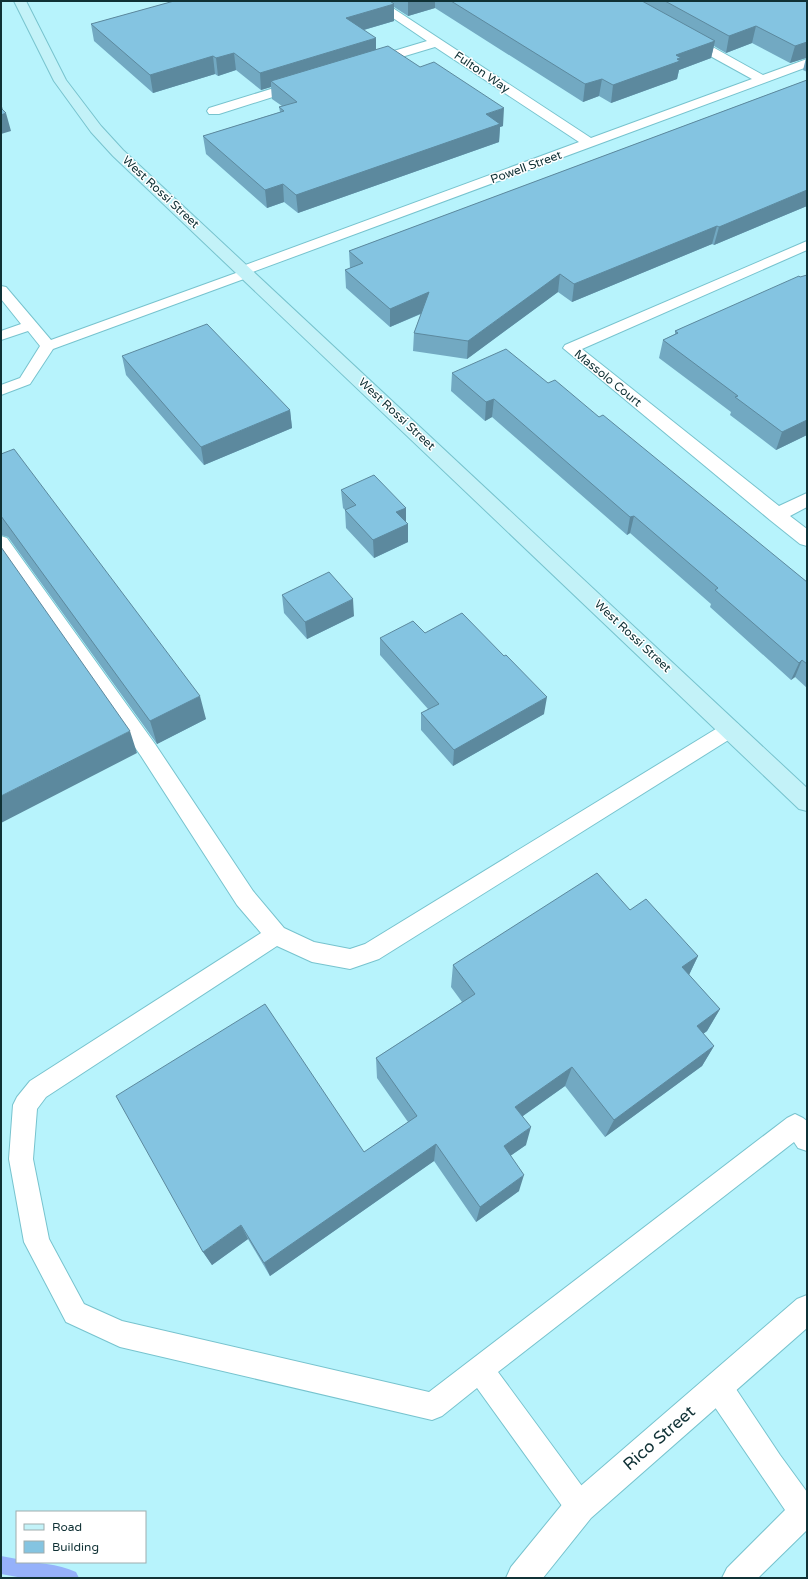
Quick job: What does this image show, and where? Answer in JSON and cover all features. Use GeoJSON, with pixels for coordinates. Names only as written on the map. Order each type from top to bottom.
{"type":"FeatureCollection","features":[{"type":"Feature","properties":{"kind":"main road","name":"West Rossi Street"},"geometry":{"type":"LineString","coordinates":[[20,1],[60,81],[96,129],[118,152],[807,802]]}},
{"type":"Feature","properties":{"kind":"street","name":"Fulton Way"},"geometry":{"type":"LineString","coordinates":[[374,1],[589,143]]}},
{"type":"Feature","properties":{"kind":"street"},"geometry":{"type":"LineString","coordinates":[[674,31],[761,79]]}},
{"type":"Feature","properties":{"kind":"street"},"geometry":{"type":"LineString","coordinates":[[362,65],[437,42]]}},
{"type":"Feature","properties":{"kind":"street","name":"Powell Street"},"geometry":{"type":"LineString","coordinates":[[246,272],[807,62]]}},
{"type":"Feature","properties":{"kind":"street"},"geometry":{"type":"LineString","coordinates":[[214,111],[311,81]]}},
{"type":"Feature","properties":{"kind":"street","name":"Massolo Court"},"geometry":{"type":"LineString","coordinates":[[807,245],[571,348],[807,539]]}},
{"type":"Feature","properties":{"kind":"street"},"geometry":{"type":"LineString","coordinates":[[777,515],[807,499]]}},
{"type":"Feature","properties":{"kind":"street","name":"Rico Street"},"geometry":{"type":"LineString","coordinates":[[522,1578],[580,1507],[807,1309]]}},
{"type":"Feature","properties":{"kind":"lane"},"geometry":{"type":"LineString","coordinates":[[1,390],[25,381],[48,346],[246,272]]}},
{"type":"Feature","properties":{"kind":"lane"},"geometry":{"type":"LineString","coordinates":[[1,290],[48,346]]}},
{"type":"Feature","properties":{"kind":"lane"},"geometry":{"type":"LineString","coordinates":[[1,336],[30,325]]}},
{"type":"Feature","properties":{"kind":"lane"},"geometry":{"type":"LineString","coordinates":[[1,542],[148,750],[245,898],[276,935],[312,952],[350,959],[371,952],[731,729]]}},
{"type":"Feature","properties":{"kind":"lane"},"geometry":{"type":"LineString","coordinates":[[276,935],[235,960],[38,1089],[25,1105],[21,1159],[37,1242],[75,1312],[120,1334],[432,1406],[795,1126],[807,1139]]}},
{"type":"Feature","properties":{"kind":"lane"},"geometry":{"type":"LineString","coordinates":[[480,1369],[580,1507]]}},
{"type":"Feature","properties":{"kind":"lane"},"geometry":{"type":"LineString","coordinates":[[718,1387],[770,1465],[806,1514],[737,1578]]}},
{"type":"Feature","properties":{"kind":"building"},"geometry":{"type":"Polygon","coordinates":[[[174,1],[390,1],[394,4],[346,18],[376,38],[260,73],[234,53],[216,58],[213,56],[150,75],[91,24],[174,1]]]}},
{"type":"Feature","properties":{"kind":"building"},"geometry":{"type":"Polygon","coordinates":[[[451,1],[642,1],[715,41],[676,55],[681,58],[677,59],[680,61],[613,85],[602,79],[585,84],[451,1]]]}},
{"type":"Feature","properties":{"kind":"building"},"geometry":{"type":"Polygon","coordinates":[[[665,1],[807,1],[807,42],[795,46],[756,26],[729,36],[665,1]]]}},
{"type":"Feature","properties":{"kind":"building"},"geometry":{"type":"Polygon","coordinates":[[[388,46],[420,67],[434,62],[504,108],[486,114],[500,124],[296,195],[283,184],[265,190],[203,136],[284,111],[279,107],[297,102],[271,81],[388,46]]]}},
{"type":"Feature","properties":{"kind":"building"},"geometry":{"type":"Polygon","coordinates":[[[807,80],[807,190],[719,227],[717,226],[574,284],[560,274],[468,341],[414,333],[429,292],[390,309],[345,270],[363,263],[349,251],[807,80]]]}},
{"type":"Feature","properties":{"kind":"building"},"geometry":{"type":"Polygon","coordinates":[[[1,108],[6,113],[1,115],[1,108]]]}},
{"type":"Feature","properties":{"kind":"building"},"geometry":{"type":"Polygon","coordinates":[[[807,275],[807,420],[782,432],[735,397],[738,396],[663,340],[678,333],[675,331],[799,276],[807,275]]]}},
{"type":"Feature","properties":{"kind":"building"},"geometry":{"type":"Polygon","coordinates":[[[207,324],[290,410],[201,447],[122,356],[207,324]]]}},
{"type":"Feature","properties":{"kind":"building"},"geometry":{"type":"Polygon","coordinates":[[[506,349],[548,383],[555,380],[599,417],[603,415],[807,582],[807,664],[802,660],[799,663],[715,590],[718,588],[634,516],[630,517],[494,399],[486,402],[452,373],[506,349]]]}},
{"type":"Feature","properties":{"kind":"building"},"geometry":{"type":"Polygon","coordinates":[[[14,449],[200,696],[150,721],[1,516],[1,454],[14,449]]]}},
{"type":"Feature","properties":{"kind":"building"},"geometry":{"type":"Polygon","coordinates":[[[374,475],[406,508],[396,512],[408,524],[373,540],[345,510],[356,505],[341,490],[374,475]]]}},
{"type":"Feature","properties":{"kind":"building"},"geometry":{"type":"Polygon","coordinates":[[[1,547],[130,731],[1,796],[1,547]]]}},
{"type":"Feature","properties":{"kind":"building"},"geometry":{"type":"Polygon","coordinates":[[[329,572],[353,599],[305,622],[282,595],[329,572]]]}},
{"type":"Feature","properties":{"kind":"building"},"geometry":{"type":"Polygon","coordinates":[[[462,613],[547,697],[454,750],[421,713],[439,704],[380,638],[413,621],[425,633],[462,613]]]}},
{"type":"Feature","properties":{"kind":"building"},"geometry":{"type":"Polygon","coordinates":[[[597,873],[630,910],[646,899],[698,956],[682,967],[720,1009],[697,1026],[714,1046],[614,1120],[572,1067],[515,1107],[531,1127],[504,1146],[524,1175],[480,1207],[436,1144],[264,1263],[241,1225],[203,1252],[116,1096],[265,1004],[364,1152],[417,1116],[376,1058],[475,994],[453,965],[597,873]]]}},
{"type":"Feature","properties":{"kind":"waterway"},"geometry":{"type":"LineString","coordinates":[[1,1565],[70,1578]]}}]}
